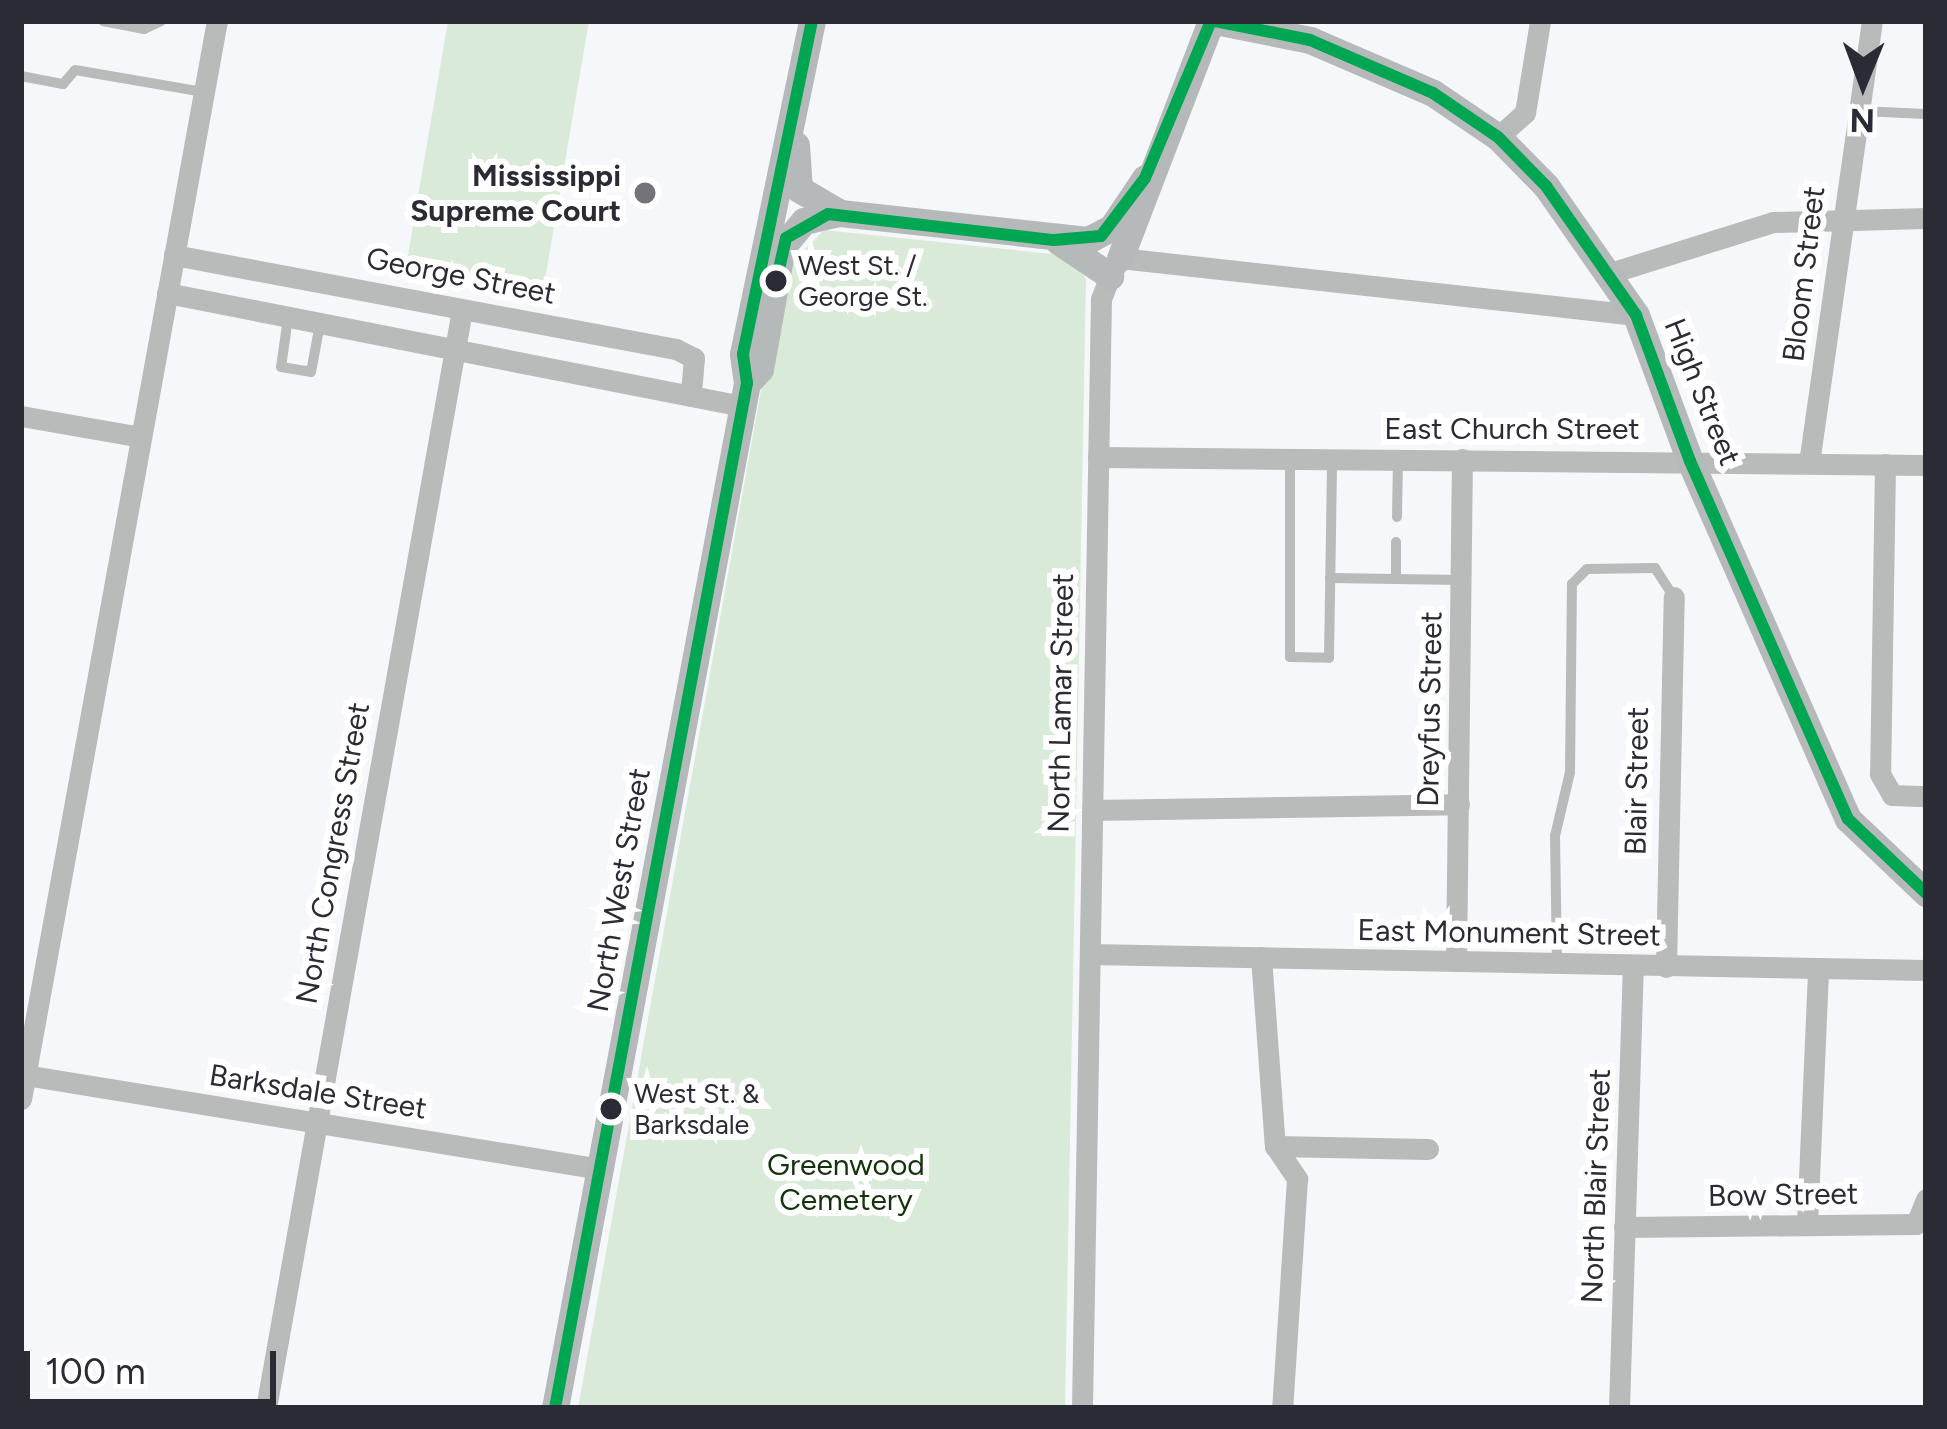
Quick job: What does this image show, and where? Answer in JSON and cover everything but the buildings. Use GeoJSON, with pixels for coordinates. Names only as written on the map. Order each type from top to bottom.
{"type":"FeatureCollection","features":[{"type":"Feature","properties":{"kind":"street"},"geometry":{"type":"LineString","coordinates":[[21,1099],[27,1032],[217,21]]}},
{"type":"Feature","properties":{"kind":"street","name":"North West Street"},"geometry":{"type":"LineString","coordinates":[[555,1408],[744,395],[742,354],[812,21]]}},
{"type":"Feature","properties":{"kind":"street","name":"High Street"},"geometry":{"type":"LineString","coordinates":[[1214,21],[1310,40],[1383,70],[1498,137],[1546,186],[1636,316],[1690,461],[1848,819],[1926,893]]}},
{"type":"Feature","properties":{"kind":"street","name":"North Lamar Street"},"geometry":{"type":"LineString","coordinates":[[1082,1408],[1101,299],[1145,178],[1214,21]]}},
{"type":"Feature","properties":{"kind":"street"},"geometry":{"type":"LineString","coordinates":[[1498,137],[1525,113],[1540,21]]}},
{"type":"Feature","properties":{"kind":"street","name":"Bloom Street"},"geometry":{"type":"LineString","coordinates":[[1809,463],[1838,217],[1872,21]]}},
{"type":"Feature","properties":{"kind":"street"},"geometry":{"type":"LineString","coordinates":[[796,105],[800,189],[840,213],[1054,239],[1101,236],[1145,178]]}},
{"type":"Feature","properties":{"kind":"street","name":"North West Street"},"geometry":{"type":"LineString","coordinates":[[744,395],[760,369],[779,258],[804,221],[840,213]]}},
{"type":"Feature","properties":{"kind":"street"},"geometry":{"type":"LineString","coordinates":[[1607,274],[1773,222],[1926,218]]}},
{"type":"Feature","properties":{"kind":"street"},"geometry":{"type":"LineString","coordinates":[[1054,239],[1115,267],[1636,316]]}},
{"type":"Feature","properties":{"kind":"street","name":"George Street"},"geometry":{"type":"LineString","coordinates":[[174,255],[688,352],[695,366],[691,396]]}},
{"type":"Feature","properties":{"kind":"street"},"geometry":{"type":"LineString","coordinates":[[167,293],[691,396],[744,395]]}},
{"type":"Feature","properties":{"kind":"street","name":"North Congress Street"},"geometry":{"type":"LineString","coordinates":[[266,1408],[462,310]]}},
{"type":"Feature","properties":{"kind":"street"},"geometry":{"type":"LineString","coordinates":[[21,416],[141,437]]}},
{"type":"Feature","properties":{"kind":"street","name":"East Church Street"},"geometry":{"type":"LineString","coordinates":[[1098,457],[1926,464]]}},
{"type":"Feature","properties":{"kind":"street","name":"Dreyfus Street"},"geometry":{"type":"LineString","coordinates":[[1456,961],[1462,459]]}},
{"type":"Feature","properties":{"kind":"street"},"geometry":{"type":"LineString","coordinates":[[1885,464],[1880,774],[1892,795],[1926,796]]}},
{"type":"Feature","properties":{"kind":"street","name":"Blair Street"},"geometry":{"type":"LineString","coordinates":[[1666,967],[1674,597]]}},
{"type":"Feature","properties":{"kind":"street"},"geometry":{"type":"LineString","coordinates":[[1092,810],[1266,803],[1459,805]]}},
{"type":"Feature","properties":{"kind":"street","name":"East Monument Street"},"geometry":{"type":"LineString","coordinates":[[1090,954],[1926,970]]}},
{"type":"Feature","properties":{"kind":"street"},"geometry":{"type":"LineString","coordinates":[[1261,957],[1275,1146],[1297,1179],[1282,1408]]}},
{"type":"Feature","properties":{"kind":"street","name":"North Blair Street"},"geometry":{"type":"LineString","coordinates":[[1619,1408],[1633,965]]}},
{"type":"Feature","properties":{"kind":"street"},"geometry":{"type":"LineString","coordinates":[[1808,1224],[1818,969]]}},
{"type":"Feature","properties":{"kind":"street","name":"Barksdale Street"},"geometry":{"type":"LineString","coordinates":[[26,1075],[601,1168]]}},
{"type":"Feature","properties":{"kind":"street"},"geometry":{"type":"LineString","coordinates":[[1275,1146],[1428,1149]]}},
{"type":"Feature","properties":{"kind":"street","name":"Bow Street"},"geometry":{"type":"LineString","coordinates":[[1624,1227],[1916,1224],[1926,1199]]}},
{"type":"Feature","properties":{"kind":"lane"},"geometry":{"type":"LineString","coordinates":[[103,21],[144,28],[161,21]]}},
{"type":"Feature","properties":{"kind":"lane"},"geometry":{"type":"LineString","coordinates":[[21,76],[63,84],[75,70],[204,92]]}},
{"type":"Feature","properties":{"kind":"lane"},"geometry":{"type":"LineString","coordinates":[[1860,110],[1926,114]]}},
{"type":"Feature","properties":{"kind":"lane"},"geometry":{"type":"LineString","coordinates":[[288,318],[281,367],[311,372],[320,324]]}},
{"type":"Feature","properties":{"kind":"lane"},"geometry":{"type":"LineString","coordinates":[[1289,458],[1290,656],[1329,658],[1332,458]]}},
{"type":"Feature","properties":{"kind":"lane"},"geometry":{"type":"LineString","coordinates":[[1396,517],[1398,458]]}},
{"type":"Feature","properties":{"kind":"lane"},"geometry":{"type":"LineString","coordinates":[[1396,542],[1396,579]]}},
{"type":"Feature","properties":{"kind":"lane"},"geometry":{"type":"LineString","coordinates":[[1557,963],[1555,836],[1570,772],[1572,584],[1587,569],[1655,568],[1674,597]]}},
{"type":"Feature","properties":{"kind":"lane"},"geometry":{"type":"LineString","coordinates":[[1330,578],[1461,580]]}},
{"type":"Feature","properties":{"kind":"green space"},"geometry":{"type":"Polygon","coordinates":[[[448,21],[589,21],[542,297],[405,273],[448,21]]]}},
{"type":"Feature","properties":{"kind":"green space","name":"Greenwood Cemetery"},"geometry":{"type":"Polygon","coordinates":[[[824,230],[1072,256],[1086,279],[1065,1408],[578,1408],[782,273],[824,230]]]}},
{"type":"Feature","properties":{"kind":"transit line"},"geometry":{"type":"LineString","coordinates":[[555,1408],[747,383],[743,354],[812,21]]}},
{"type":"Feature","properties":{"kind":"transit line"},"geometry":{"type":"LineString","coordinates":[[774,291],[786,238],[828,214],[1054,240],[1101,236],[1145,178],[1211,21]]}},
{"type":"Feature","properties":{"kind":"transit line"},"geometry":{"type":"LineString","coordinates":[[1215,21],[1310,40],[1433,93],[1498,137],[1546,186],[1636,315],[1690,461],[1848,819],[1926,893]]}},
{"type":"Feature","properties":{"kind":"place","name":"Mississippi Supreme Court"},"geometry":{"type":"Point","coordinates":[645,193]}},
{"type":"Feature","properties":{"kind":"place","name":"West St. / George St."},"geometry":{"type":"Point","coordinates":[776,281]}},
{"type":"Feature","properties":{"kind":"place","name":"West St. & Barksdale"},"geometry":{"type":"Point","coordinates":[611,1109]}}]}
